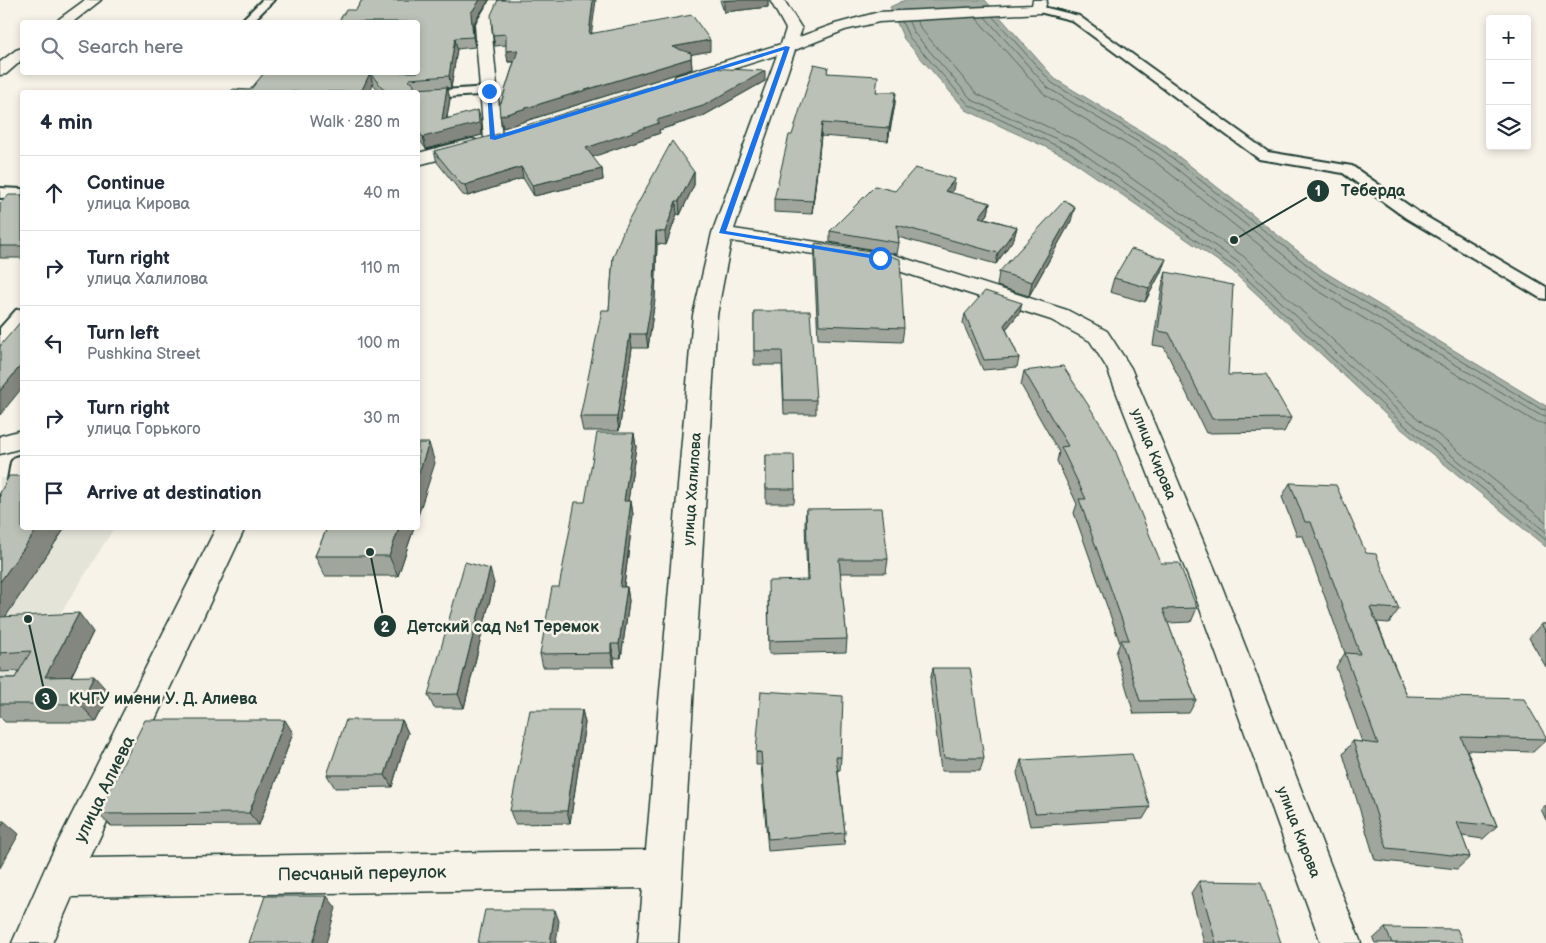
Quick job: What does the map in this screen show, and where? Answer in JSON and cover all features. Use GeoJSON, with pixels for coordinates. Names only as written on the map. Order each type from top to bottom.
{"type":"FeatureCollection","features":[{"type":"Feature","properties":{"kind":"street"},"geometry":{"type":"LineString","coordinates":[[67,20],[94,0]]}},
{"type":"Feature","properties":{"kind":"street"},"geometry":{"type":"LineString","coordinates":[[493,139],[483,25],[497,0]]}},
{"type":"Feature","properties":{"kind":"street","name":"улица Халилова"},"geometry":{"type":"LineString","coordinates":[[658,943],[705,315],[722,233],[794,29],[777,0]]}},
{"type":"Feature","properties":{"kind":"street"},"geometry":{"type":"LineString","coordinates":[[664,86],[787,47],[840,27],[879,17],[1039,4]]}},
{"type":"Feature","properties":{"kind":"street"},"geometry":{"type":"LineString","coordinates":[[0,70],[20,55]]}},
{"type":"Feature","properties":{"kind":"street"},"geometry":{"type":"LineString","coordinates":[[420,158],[512,133]]}},
{"type":"Feature","properties":{"kind":"street","name":"улица Кирова"},"geometry":{"type":"LineString","coordinates":[[722,233],[880,258],[1059,314],[1099,336],[1119,368],[1206,584],[1341,943]]}},
{"type":"Feature","properties":{"kind":"street"},"geometry":{"type":"LineString","coordinates":[[0,445],[20,440]]}},
{"type":"Feature","properties":{"kind":"street","name":"улица Алиева"},"geometry":{"type":"LineString","coordinates":[[32,943],[61,878],[229,530]]}},
{"type":"Feature","properties":{"kind":"street","name":"Песчаный переулок"},"geometry":{"type":"LineString","coordinates":[[61,878],[663,869]]}},
{"type":"Feature","properties":{"kind":"lane"},"geometry":{"type":"LineString","coordinates":[[248,20],[268,0]]}},
{"type":"Feature","properties":{"kind":"lane"},"geometry":{"type":"LineString","coordinates":[[1039,4],[1075,18],[1264,156],[1347,169],[1412,215],[1546,294]]}},
{"type":"Feature","properties":{"kind":"lane"},"geometry":{"type":"LineString","coordinates":[[420,95],[489,91]]}},
{"type":"Feature","properties":{"kind":"lane"},"geometry":{"type":"LineString","coordinates":[[0,193],[20,193]]}},
{"type":"Feature","properties":{"kind":"lane"},"geometry":{"type":"LineString","coordinates":[[0,339],[20,316]]}},
{"type":"Feature","properties":{"kind":"lane"},"geometry":{"type":"LineString","coordinates":[[0,512],[18,487],[20,474]]}},
{"type":"Feature","properties":{"kind":"shaded area"},"geometry":{"type":"Polygon","coordinates":[[[0,478],[20,478],[20,530],[113,530],[0,711],[0,478]]]}},
{"type":"Feature","properties":{"kind":"water"},"geometry":{"type":"Polygon","coordinates":[[[905,0],[985,0],[1055,79],[1164,145],[1323,271],[1546,406],[1546,547],[1399,427],[1231,270],[1067,157],[966,110],[904,39],[890,7],[905,0]]]}},
{"type":"Feature","properties":{"kind":"building"},"geometry":{"type":"Polygon","coordinates":[[[362,0],[480,0],[471,13],[473,37],[455,38],[449,76],[410,79],[408,81],[413,83],[415,89],[447,87],[442,120],[478,110],[479,123],[423,137],[420,133],[420,90],[384,90],[372,75],[420,75],[420,20],[339,20],[346,10],[356,10],[362,0]]]}},
{"type":"Feature","properties":{"kind":"building"},"geometry":{"type":"Polygon","coordinates":[[[498,0],[593,0],[589,34],[692,15],[710,40],[672,47],[691,53],[691,58],[500,116],[499,104],[501,103],[518,50],[506,51],[506,34],[493,35],[491,15],[498,0]]]}},
{"type":"Feature","properties":{"kind":"building"},"geometry":{"type":"Polygon","coordinates":[[[814,64],[828,67],[827,73],[878,76],[876,92],[896,92],[889,128],[822,123],[813,201],[774,199],[789,135],[792,135],[814,64]]]}},
{"type":"Feature","properties":{"kind":"building"},"geometry":{"type":"Polygon","coordinates":[[[710,68],[765,71],[703,106],[657,120],[659,123],[586,148],[602,169],[532,185],[521,167],[465,185],[461,184],[434,151],[498,134],[710,68]]]}},
{"type":"Feature","properties":{"kind":"building"},"geometry":{"type":"Polygon","coordinates":[[[262,75],[369,75],[362,90],[250,90],[262,75]]]}},
{"type":"Feature","properties":{"kind":"building"},"geometry":{"type":"Polygon","coordinates":[[[672,141],[694,172],[679,201],[676,201],[665,232],[656,231],[654,285],[646,334],[630,334],[617,417],[580,417],[602,310],[609,310],[613,257],[624,229],[672,141]]]}},
{"type":"Feature","properties":{"kind":"building"},"geometry":{"type":"Polygon","coordinates":[[[915,168],[955,179],[945,191],[990,203],[979,217],[1017,227],[998,253],[897,225],[899,243],[830,231],[875,186],[895,191],[915,168]]]}},
{"type":"Feature","properties":{"kind":"building"},"geometry":{"type":"Polygon","coordinates":[[[9,195],[20,195],[20,246],[0,246],[0,203],[9,195]]]}},
{"type":"Feature","properties":{"kind":"building"},"geometry":{"type":"Polygon","coordinates":[[[1065,200],[1075,207],[1032,282],[999,272],[1065,200]]]}},
{"type":"Feature","properties":{"kind":"building"},"geometry":{"type":"Polygon","coordinates":[[[816,243],[878,252],[900,259],[904,328],[819,325],[816,243]]]}},
{"type":"Feature","properties":{"kind":"building"},"geometry":{"type":"Polygon","coordinates":[[[1131,249],[1166,259],[1149,288],[1114,278],[1131,249]]]}},
{"type":"Feature","properties":{"kind":"building"},"geometry":{"type":"Polygon","coordinates":[[[1166,272],[1233,285],[1228,375],[1266,374],[1291,418],[1212,419],[1169,333],[1158,331],[1166,272]]]}},
{"type":"Feature","properties":{"kind":"building"},"geometry":{"type":"Polygon","coordinates":[[[985,291],[1022,303],[1004,325],[1019,358],[984,360],[965,314],[985,291]]]}},
{"type":"Feature","properties":{"kind":"building"},"geometry":{"type":"Polygon","coordinates":[[[754,311],[810,311],[816,400],[784,400],[782,351],[754,351],[754,311]]]}},
{"type":"Feature","properties":{"kind":"building"},"geometry":{"type":"Polygon","coordinates":[[[20,322],[20,366],[0,391],[0,346],[20,322]]]}},
{"type":"Feature","properties":{"kind":"building"},"geometry":{"type":"Polygon","coordinates":[[[1063,366],[1115,450],[1161,563],[1179,563],[1197,608],[1163,609],[1196,700],[1140,701],[1121,640],[1129,640],[1079,499],[1086,499],[1061,447],[1068,446],[1024,371],[1063,366]]]}},
{"type":"Feature","properties":{"kind":"building"},"geometry":{"type":"Polygon","coordinates":[[[597,433],[634,433],[624,501],[631,501],[620,587],[627,587],[619,644],[611,644],[611,653],[540,654],[552,587],[559,587],[575,502],[585,502],[597,433]]]}},
{"type":"Feature","properties":{"kind":"building"},"geometry":{"type":"Polygon","coordinates":[[[420,443],[429,443],[420,469],[420,443]]]}},
{"type":"Feature","properties":{"kind":"building"},"geometry":{"type":"Polygon","coordinates":[[[766,455],[794,455],[795,489],[766,489],[766,455]]]}},
{"type":"Feature","properties":{"kind":"building"},"geometry":{"type":"Polygon","coordinates":[[[9,476],[20,476],[20,530],[37,530],[0,582],[0,493],[9,476]]]}},
{"type":"Feature","properties":{"kind":"building"},"geometry":{"type":"Polygon","coordinates":[[[1290,483],[1336,485],[1366,553],[1376,554],[1399,609],[1370,607],[1407,696],[1524,699],[1546,737],[1546,739],[1461,737],[1497,826],[1457,822],[1470,857],[1387,848],[1353,741],[1378,744],[1345,653],[1360,654],[1311,522],[1305,522],[1290,483]]]}},
{"type":"Feature","properties":{"kind":"building"},"geometry":{"type":"Polygon","coordinates":[[[882,508],[888,559],[839,559],[847,639],[769,641],[768,581],[808,580],[806,509],[882,508]]]}},
{"type":"Feature","properties":{"kind":"building"},"geometry":{"type":"Polygon","coordinates":[[[326,530],[398,530],[389,556],[315,556],[326,530]]]}},
{"type":"Feature","properties":{"kind":"building"},"geometry":{"type":"Polygon","coordinates":[[[465,562],[490,569],[458,694],[428,695],[465,562]]]}},
{"type":"Feature","properties":{"kind":"building"},"geometry":{"type":"Polygon","coordinates":[[[79,613],[45,677],[94,676],[80,704],[0,704],[0,678],[15,678],[31,651],[0,653],[0,617],[79,613]]]}},
{"type":"Feature","properties":{"kind":"building"},"geometry":{"type":"Polygon","coordinates":[[[1541,624],[1546,624],[1546,632],[1541,624]]]}},
{"type":"Feature","properties":{"kind":"building"},"geometry":{"type":"Polygon","coordinates":[[[933,668],[970,668],[984,758],[944,758],[933,668]]]}},
{"type":"Feature","properties":{"kind":"building"},"geometry":{"type":"Polygon","coordinates":[[[761,691],[843,696],[841,757],[836,757],[845,833],[768,839],[761,752],[756,752],[761,691]]]}},
{"type":"Feature","properties":{"kind":"building"},"geometry":{"type":"Polygon","coordinates":[[[530,710],[582,710],[567,811],[510,811],[530,710]]]}},
{"type":"Feature","properties":{"kind":"building"},"geometry":{"type":"Polygon","coordinates":[[[145,720],[285,720],[249,813],[98,814],[145,720]]]}},
{"type":"Feature","properties":{"kind":"building"},"geometry":{"type":"Polygon","coordinates":[[[346,720],[402,720],[385,775],[327,775],[346,720]]]}},
{"type":"Feature","properties":{"kind":"building"},"geometry":{"type":"Polygon","coordinates":[[[1132,754],[1150,807],[1035,813],[1021,760],[1132,754]]]}},
{"type":"Feature","properties":{"kind":"building"},"geometry":{"type":"Polygon","coordinates":[[[0,821],[4,821],[0,829],[0,821]]]}},
{"type":"Feature","properties":{"kind":"building"},"geometry":{"type":"Polygon","coordinates":[[[1199,881],[1261,882],[1281,943],[1216,943],[1199,881]]]}},
{"type":"Feature","properties":{"kind":"building"},"geometry":{"type":"Polygon","coordinates":[[[265,896],[327,896],[313,943],[249,943],[265,896]]]}},
{"type":"Feature","properties":{"kind":"building"},"geometry":{"type":"Polygon","coordinates":[[[485,910],[555,910],[550,943],[478,943],[485,910]]]}},
{"type":"Feature","properties":{"kind":"building"},"geometry":{"type":"Polygon","coordinates":[[[1385,928],[1457,929],[1463,943],[1392,943],[1385,928]]]}},
{"type":"Feature","properties":{"kind":"place","name":"Теберда"},"geometry":{"type":"Point","coordinates":[1234,240]}},
{"type":"Feature","properties":{"kind":"place","name":"Детский сад №1 Теремок"},"geometry":{"type":"Point","coordinates":[370,552]}},
{"type":"Feature","properties":{"kind":"place","name":"КЧГУ имени У. Д. Алиева"},"geometry":{"type":"Point","coordinates":[28,619]}},
{"type":"Feature","properties":{"kind":"route"},"geometry":{"type":"LineString","coordinates":[[489,91],[493,139],[787,47],[722,233],[880,258]]}}]}
